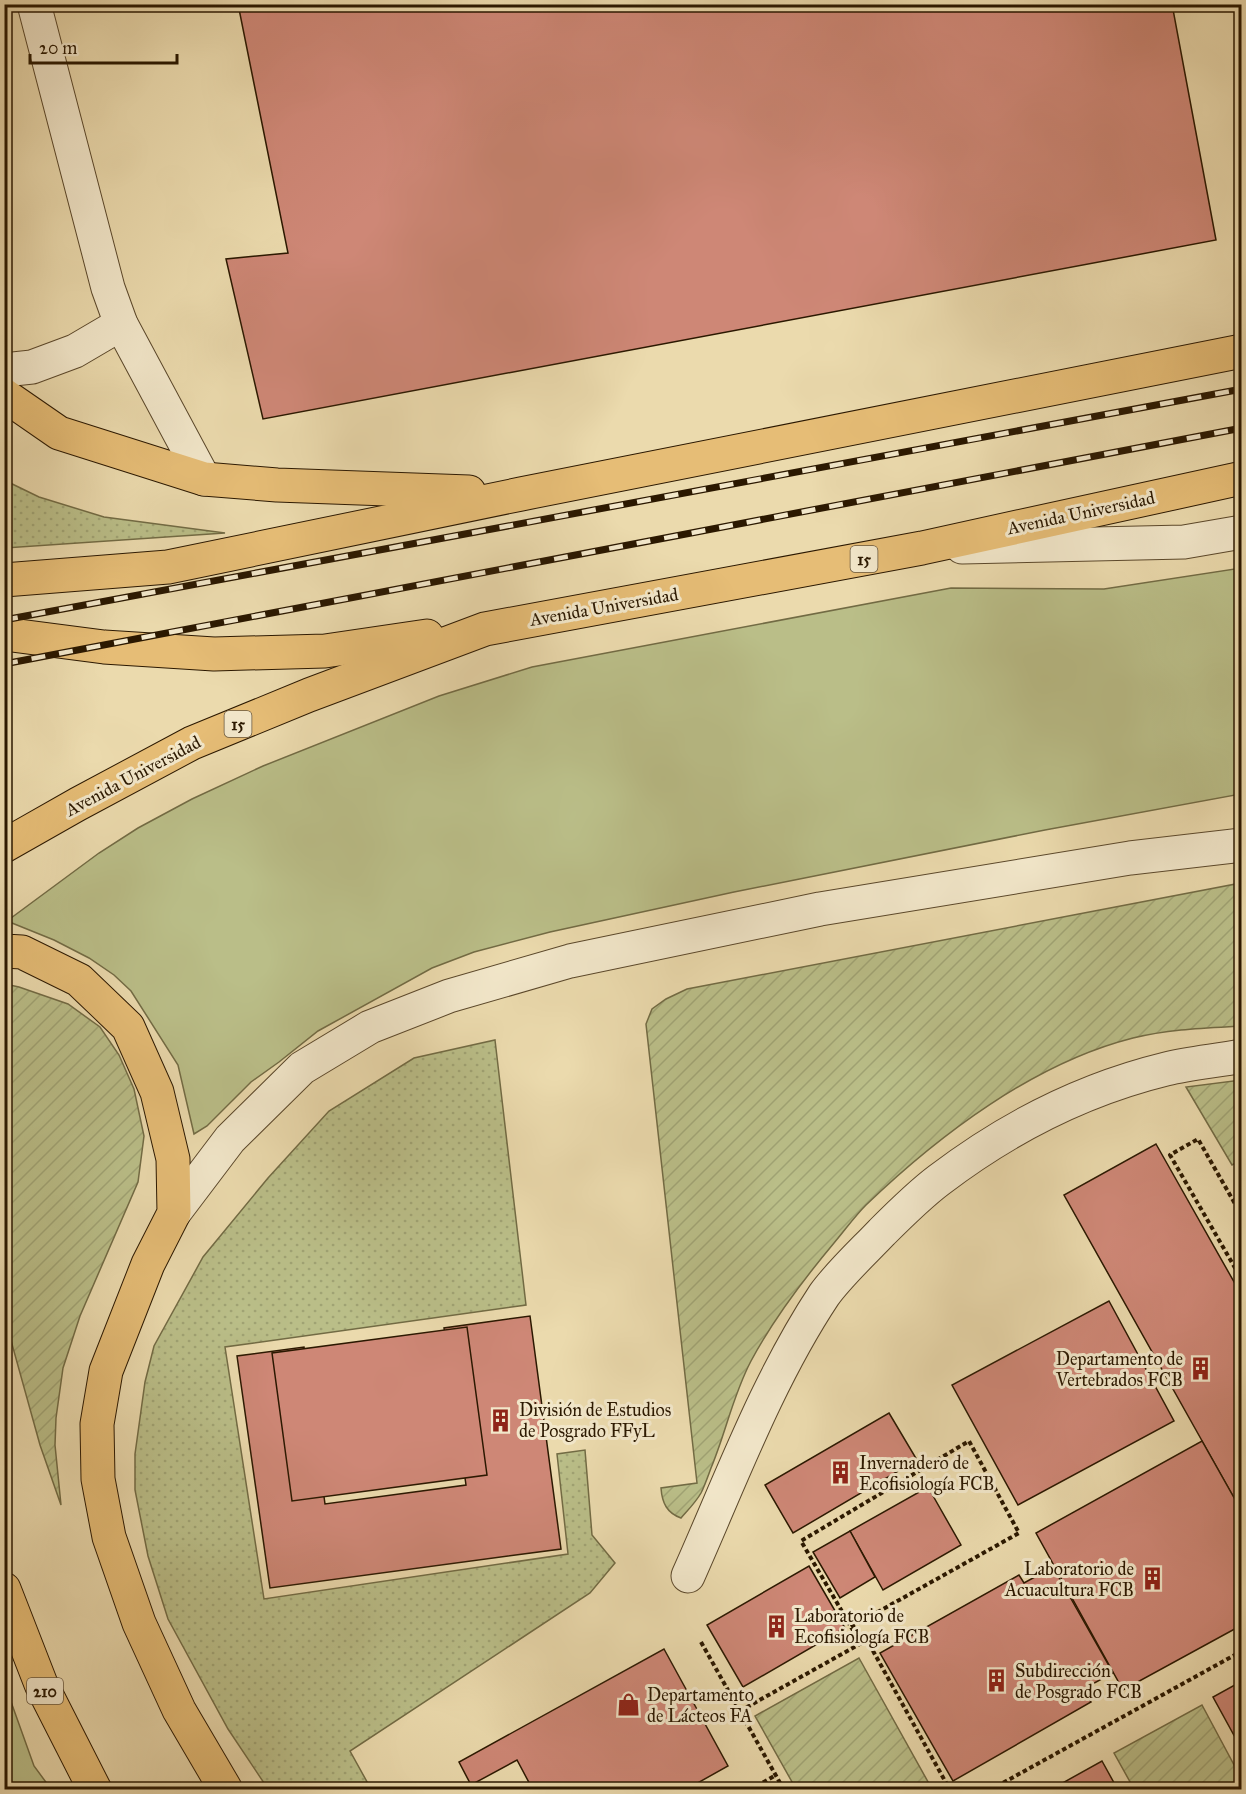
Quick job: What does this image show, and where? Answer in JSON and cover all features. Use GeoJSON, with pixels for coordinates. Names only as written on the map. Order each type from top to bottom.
{"type":"FeatureCollection","features":[{"type":"Feature","properties":{"kind":"highway"},"geometry":{"type":"LineString","coordinates":[[4,580],[168,567],[1242,351]]}},
{"type":"Feature","properties":{"kind":"highway"},"geometry":{"type":"LineString","coordinates":[[4,396],[60,433],[204,479],[277,485],[522,494]]}},
{"type":"Feature","properties":{"kind":"highway","name":"Avenida Universidad"},"geometry":{"type":"LineString","coordinates":[[4,846],[192,743],[309,695],[485,628],[922,548],[1242,478]]}},
{"type":"Feature","properties":{"kind":"highway"},"geometry":{"type":"LineString","coordinates":[[4,634],[104,647],[214,654],[325,651],[485,628]]}},
{"type":"Feature","properties":{"kind":"highway"},"geometry":{"type":"LineString","coordinates":[[4,951],[22,952],[79,980],[128,1027],[157,1092],[173,1159],[174,1213],[147,1264],[106,1371],[97,1424],[98,1479],[109,1538],[139,1623],[179,1710],[226,1790]]}},
{"type":"Feature","properties":{"kind":"highway","name":"210"},"geometry":{"type":"LineString","coordinates":[[4,1589],[41,1684],[95,1790]]}},
{"type":"Feature","properties":{"kind":"street"},"geometry":{"type":"LineString","coordinates":[[34,4],[108,288],[121,324],[204,479]]}},
{"type":"Feature","properties":{"kind":"street"},"geometry":{"type":"LineString","coordinates":[[4,370],[32,367],[75,351],[121,324]]}},
{"type":"Feature","properties":{"kind":"street"},"geometry":{"type":"LineString","coordinates":[[922,548],[1184,542],[1242,532]]}},
{"type":"Feature","properties":{"kind":"street"},"geometry":{"type":"LineString","coordinates":[[174,1213],[230,1139],[302,1068],[369,1027],[449,996],[570,961],[820,909],[1130,858],[1242,845]]}},
{"type":"Feature","properties":{"kind":"street"},"geometry":{"type":"LineString","coordinates":[[688,1576],[766,1400],[825,1293],[900,1214],[938,1180],[979,1152],[1065,1104],[1115,1084],[1166,1069],[1242,1056]]}},
{"type":"Feature","properties":{"kind":"path"},"geometry":{"type":"LineString","coordinates":[[1242,1216],[1198,1139],[1170,1155],[1242,1280]]}},
{"type":"Feature","properties":{"kind":"path"},"geometry":{"type":"LineString","coordinates":[[851,1627],[1018,1533],[969,1441],[801,1541],[851,1627],[861,1644]]}},
{"type":"Feature","properties":{"kind":"path"},"geometry":{"type":"LineString","coordinates":[[740,1711],[867,1640],[950,1790]]}},
{"type":"Feature","properties":{"kind":"path"},"geometry":{"type":"LineString","coordinates":[[701,1642],[784,1790]]}},
{"type":"Feature","properties":{"kind":"path"},"geometry":{"type":"LineString","coordinates":[[990,1790],[1242,1651]]}},
{"type":"Feature","properties":{"kind":"path"},"geometry":{"type":"LineString","coordinates":[[750,1790],[776,1775]]}},
{"type":"Feature","properties":{"kind":"green space"},"geometry":{"type":"Polygon","coordinates":[[[4,480],[39,497],[104,517],[225,533],[5,548],[4,480]]]}},
{"type":"Feature","properties":{"kind":"green space"},"geometry":{"type":"Polygon","coordinates":[[[1241,568],[1241,794],[1045,830],[734,892],[550,932],[474,952],[432,968],[318,1031],[251,1082],[207,1126],[194,1134],[178,1065],[131,991],[114,975],[89,958],[54,940],[7,921],[99,853],[138,828],[192,799],[263,766],[439,696],[532,667],[951,588],[1104,589],[1241,568]]]}},
{"type":"Feature","properties":{"kind":"green space"},"geometry":{"type":"Polygon","coordinates":[[[1241,883],[1241,1026],[1187,1029],[1146,1035],[1096,1049],[1024,1083],[956,1128],[894,1179],[858,1214],[811,1271],[779,1315],[745,1374],[701,1493],[681,1518],[672,1513],[664,1503],[661,1488],[697,1483],[646,1024],[652,1009],[687,989],[1241,883]]]}},
{"type":"Feature","properties":{"kind":"green space"},"geometry":{"type":"Polygon","coordinates":[[[5,984],[68,1004],[100,1027],[119,1055],[134,1089],[144,1136],[138,1182],[80,1316],[63,1368],[55,1445],[61,1505],[40,1445],[5,1319],[5,984]]]}},
{"type":"Feature","properties":{"kind":"green space"},"geometry":{"type":"Polygon","coordinates":[[[495,1040],[526,1305],[225,1347],[264,1599],[568,1554],[557,1454],[585,1450],[592,1535],[615,1563],[590,1593],[350,1751],[371,1789],[268,1789],[228,1729],[168,1619],[148,1556],[135,1490],[135,1454],[145,1382],[154,1346],[203,1257],[268,1178],[329,1111],[414,1058],[495,1040]]]}},
{"type":"Feature","properties":{"kind":"green space"},"geometry":{"type":"Polygon","coordinates":[[[1241,1080],[1241,1160],[1232,1165],[1186,1087],[1241,1080]]]}},
{"type":"Feature","properties":{"kind":"green space"},"geometry":{"type":"Polygon","coordinates":[[[859,1658],[932,1789],[796,1789],[755,1716],[859,1658]]]}},
{"type":"Feature","properties":{"kind":"green space"},"geometry":{"type":"Polygon","coordinates":[[[5,1685],[34,1766],[51,1789],[5,1789],[5,1685]]]}},
{"type":"Feature","properties":{"kind":"green space"},"geometry":{"type":"Polygon","coordinates":[[[1202,1705],[1241,1778],[1241,1789],[1134,1789],[1114,1753],[1202,1705]]]}},
{"type":"Feature","properties":{"kind":"building"},"geometry":{"type":"Polygon","coordinates":[[[238,4],[1172,4],[1216,240],[263,419],[226,259],[288,253],[238,4]]]}},
{"type":"Feature","properties":{"kind":"building","name":"Departamento de Vertebrados FCB"},"geometry":{"type":"Polygon","coordinates":[[[1156,1144],[1242,1296],[1242,1512],[1064,1195],[1156,1144]]]}},
{"type":"Feature","properties":{"kind":"building"},"geometry":{"type":"Polygon","coordinates":[[[1109,1301],[1174,1421],[1018,1505],[952,1385],[1109,1301]]]}},
{"type":"Feature","properties":{"kind":"building","name":"División de Estudios de Posgrado FFyL"},"geometry":{"type":"Polygon","coordinates":[[[530,1316],[561,1549],[270,1588],[237,1356],[304,1347],[325,1504],[466,1485],[444,1328],[530,1316]]]}},
{"type":"Feature","properties":{"kind":"building"},"geometry":{"type":"Polygon","coordinates":[[[467,1327],[487,1475],[292,1501],[272,1353],[467,1327]]]}},
{"type":"Feature","properties":{"kind":"building","name":"Invernadero de Ecofisiología FCB"},"geometry":{"type":"Polygon","coordinates":[[[889,1413],[917,1460],[793,1533],[765,1485],[889,1413]]]}},
{"type":"Feature","properties":{"kind":"building","name":"Laboratorio de Acuacultura FCB"},"geometry":{"type":"Polygon","coordinates":[[[1202,1441],[1242,1512],[1242,1625],[1123,1690],[1036,1533],[1202,1441]]]}},
{"type":"Feature","properties":{"kind":"building"},"geometry":{"type":"Polygon","coordinates":[[[928,1487],[961,1545],[883,1590],[850,1531],[928,1487]]]}},
{"type":"Feature","properties":{"kind":"building"},"geometry":{"type":"Polygon","coordinates":[[[850,1531],[875,1577],[840,1598],[813,1552],[850,1531]]]}},
{"type":"Feature","properties":{"kind":"building","name":"Laboratorio de Ecofisiología FCB"},"geometry":{"type":"Polygon","coordinates":[[[809,1566],[845,1628],[743,1687],[707,1625],[809,1566]]]}},
{"type":"Feature","properties":{"kind":"building","name":"Subdirección de Posgrado FCB"},"geometry":{"type":"Polygon","coordinates":[[[1053,1567],[1113,1673],[1083,1689],[1091,1702],[953,1781],[880,1653],[1019,1575],[1024,1583],[1053,1567]]]}},
{"type":"Feature","properties":{"kind":"building","name":"Departamento de Lácteos FA"},"geometry":{"type":"Polygon","coordinates":[[[664,1649],[728,1766],[685,1790],[533,1790],[517,1760],[471,1785],[459,1762],[664,1649]]]}},
{"type":"Feature","properties":{"kind":"building"},"geometry":{"type":"Polygon","coordinates":[[[1242,1681],[1242,1750],[1213,1697],[1242,1681]]]}},
{"type":"Feature","properties":{"kind":"building"},"geometry":{"type":"Polygon","coordinates":[[[1102,1761],[1118,1790],[1050,1790],[1102,1761]]]}},
{"type":"Feature","properties":{"kind":"railway"},"geometry":{"type":"LineString","coordinates":[[4,620],[1242,389]]}},
{"type":"Feature","properties":{"kind":"railway"},"geometry":{"type":"LineString","coordinates":[[4,664],[1242,428]]}},
{"type":"Feature","properties":{"kind":"place","name":"Departamento de Vertebrados FCB"},"geometry":{"type":"Point","coordinates":[1201,1369]}},
{"type":"Feature","properties":{"kind":"place","name":"División de Estudios de Posgrado FFyL"},"geometry":{"type":"Point","coordinates":[501,1420]}},
{"type":"Feature","properties":{"kind":"place","name":"Invernadero de Ecofisiología FCB"},"geometry":{"type":"Point","coordinates":[841,1473]}},
{"type":"Feature","properties":{"kind":"place","name":"Laboratorio de Acuacultura FCB"},"geometry":{"type":"Point","coordinates":[1152,1579]}},
{"type":"Feature","properties":{"kind":"place","name":"Laboratorio de Ecofisiología FCB"},"geometry":{"type":"Point","coordinates":[776,1626]}},
{"type":"Feature","properties":{"kind":"place","name":"Subdirección de Posgrado FCB"},"geometry":{"type":"Point","coordinates":[997,1681]}},
{"type":"Feature","properties":{"kind":"place","name":"Departamento de Lácteos FA"},"geometry":{"type":"Point","coordinates":[629,1705]}}]}
